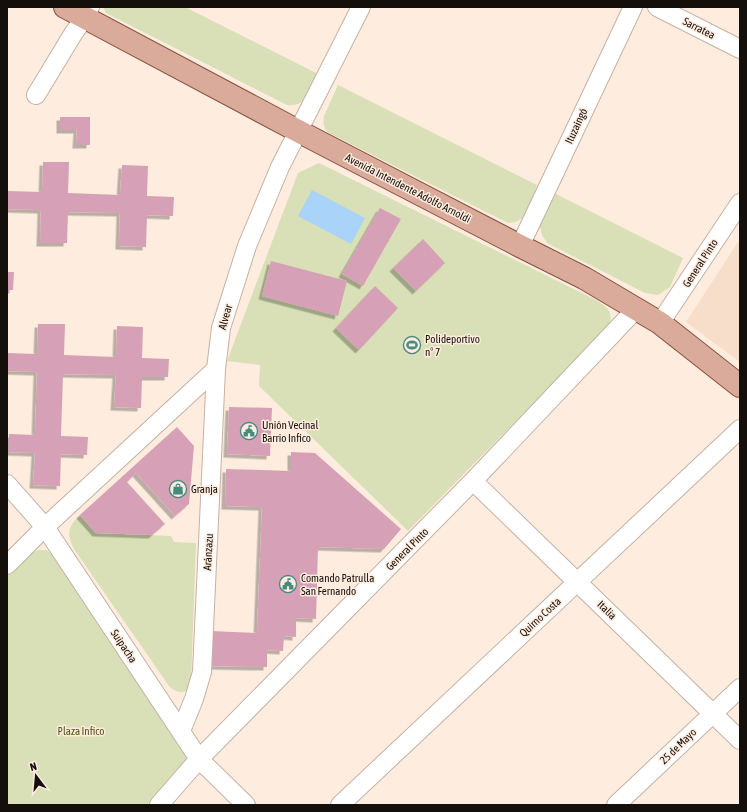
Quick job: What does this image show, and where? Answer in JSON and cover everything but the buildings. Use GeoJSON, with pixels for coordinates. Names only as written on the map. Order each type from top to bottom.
{"type":"FeatureCollection","features":[{"type":"Feature","properties":{"kind":"main road","name":"Avenida Intendente Adolfo Arnoldi"},"geometry":{"type":"LineString","coordinates":[[64,7],[87,12],[298,131],[584,278],[660,323],[740,386]]}},
{"type":"Feature","properties":{"kind":"street","name":"Alvear"},"geometry":{"type":"LineString","coordinates":[[216,369],[221,328],[247,246],[280,167],[361,7]]}},
{"type":"Feature","properties":{"kind":"street","name":"Ituzaingó"},"geometry":{"type":"LineString","coordinates":[[520,246],[633,7]]}},
{"type":"Feature","properties":{"kind":"street","name":"Sarratea"},"geometry":{"type":"LineString","coordinates":[[658,7],[740,49]]}},
{"type":"Feature","properties":{"kind":"street"},"geometry":{"type":"LineString","coordinates":[[36,95],[87,12]]}},
{"type":"Feature","properties":{"kind":"street","name":"General Pinto"},"geometry":{"type":"LineString","coordinates":[[660,323],[740,203]]}},
{"type":"Feature","properties":{"kind":"street","name":"General Pinto"},"geometry":{"type":"LineString","coordinates":[[159,805],[200,759],[473,481],[637,308]]}},
{"type":"Feature","properties":{"kind":"street"},"geometry":{"type":"LineString","coordinates":[[7,565],[45,527],[216,369]]}},
{"type":"Feature","properties":{"kind":"street","name":"Aránzazu"},"geometry":{"type":"LineString","coordinates":[[181,731],[194,699],[202,672],[216,369]]}},
{"type":"Feature","properties":{"kind":"street","name":"Quirno Costa"},"geometry":{"type":"LineString","coordinates":[[340,805],[740,429]]}},
{"type":"Feature","properties":{"kind":"street","name":"Italia"},"geometry":{"type":"LineString","coordinates":[[473,481],[740,740]]}},
{"type":"Feature","properties":{"kind":"street","name":"Suipacha"},"geometry":{"type":"LineString","coordinates":[[7,484],[45,527],[200,759],[246,805]]}},
{"type":"Feature","properties":{"kind":"street","name":"25 de Mayo"},"geometry":{"type":"LineString","coordinates":[[616,805],[740,688]]}},
{"type":"Feature","properties":{"kind":"shaded area"},"geometry":{"type":"Polygon","coordinates":[[[740,239],[740,362],[686,322],[740,239]]]}},
{"type":"Feature","properties":{"kind":"green space"},"geometry":{"type":"Polygon","coordinates":[[[103,7],[185,7],[318,74],[304,100],[294,105],[287,105],[106,13],[103,7]]]}},
{"type":"Feature","properties":{"kind":"green space"},"geometry":{"type":"Polygon","coordinates":[[[338,85],[537,185],[531,204],[525,215],[515,222],[508,223],[329,133],[324,125],[324,116],[338,85]]]}},
{"type":"Feature","properties":{"kind":"green space","name":"Polideportivo n° 7"},"geometry":{"type":"Polygon","coordinates":[[[319,163],[596,300],[608,309],[611,316],[606,329],[408,531],[259,386],[260,365],[227,361],[298,173],[319,163]]]}},
{"type":"Feature","properties":{"kind":"green space"},"geometry":{"type":"Polygon","coordinates":[[[552,192],[683,258],[670,287],[658,295],[645,293],[547,243],[542,235],[539,223],[552,192]]]}},
{"type":"Feature","properties":{"kind":"green space"},"geometry":{"type":"Polygon","coordinates":[[[80,515],[96,533],[171,536],[174,542],[196,543],[191,681],[190,686],[186,691],[179,692],[169,686],[74,549],[69,534],[73,523],[80,515]]]}},
{"type":"Feature","properties":{"kind":"green space","name":"Plaza Infico"},"geometry":{"type":"Polygon","coordinates":[[[39,550],[47,550],[52,555],[187,755],[185,762],[147,805],[7,805],[7,575],[26,557],[39,550]]]}},
{"type":"Feature","properties":{"kind":"water"},"geometry":{"type":"Polygon","coordinates":[[[312,190],[365,218],[351,244],[298,216],[312,190]]]}},
{"type":"Feature","properties":{"kind":"place","name":"Polideportivo n° 7"},"geometry":{"type":"Point","coordinates":[412,345]}},
{"type":"Feature","properties":{"kind":"place","name":"Unión Vecinal Barrio Infico"},"geometry":{"type":"Point","coordinates":[249,431]}},
{"type":"Feature","properties":{"kind":"place","name":"Granja"},"geometry":{"type":"Point","coordinates":[178,489]}},
{"type":"Feature","properties":{"kind":"place","name":"Comando Patrulla San Fernando"},"geometry":{"type":"Point","coordinates":[288,584]}}]}
